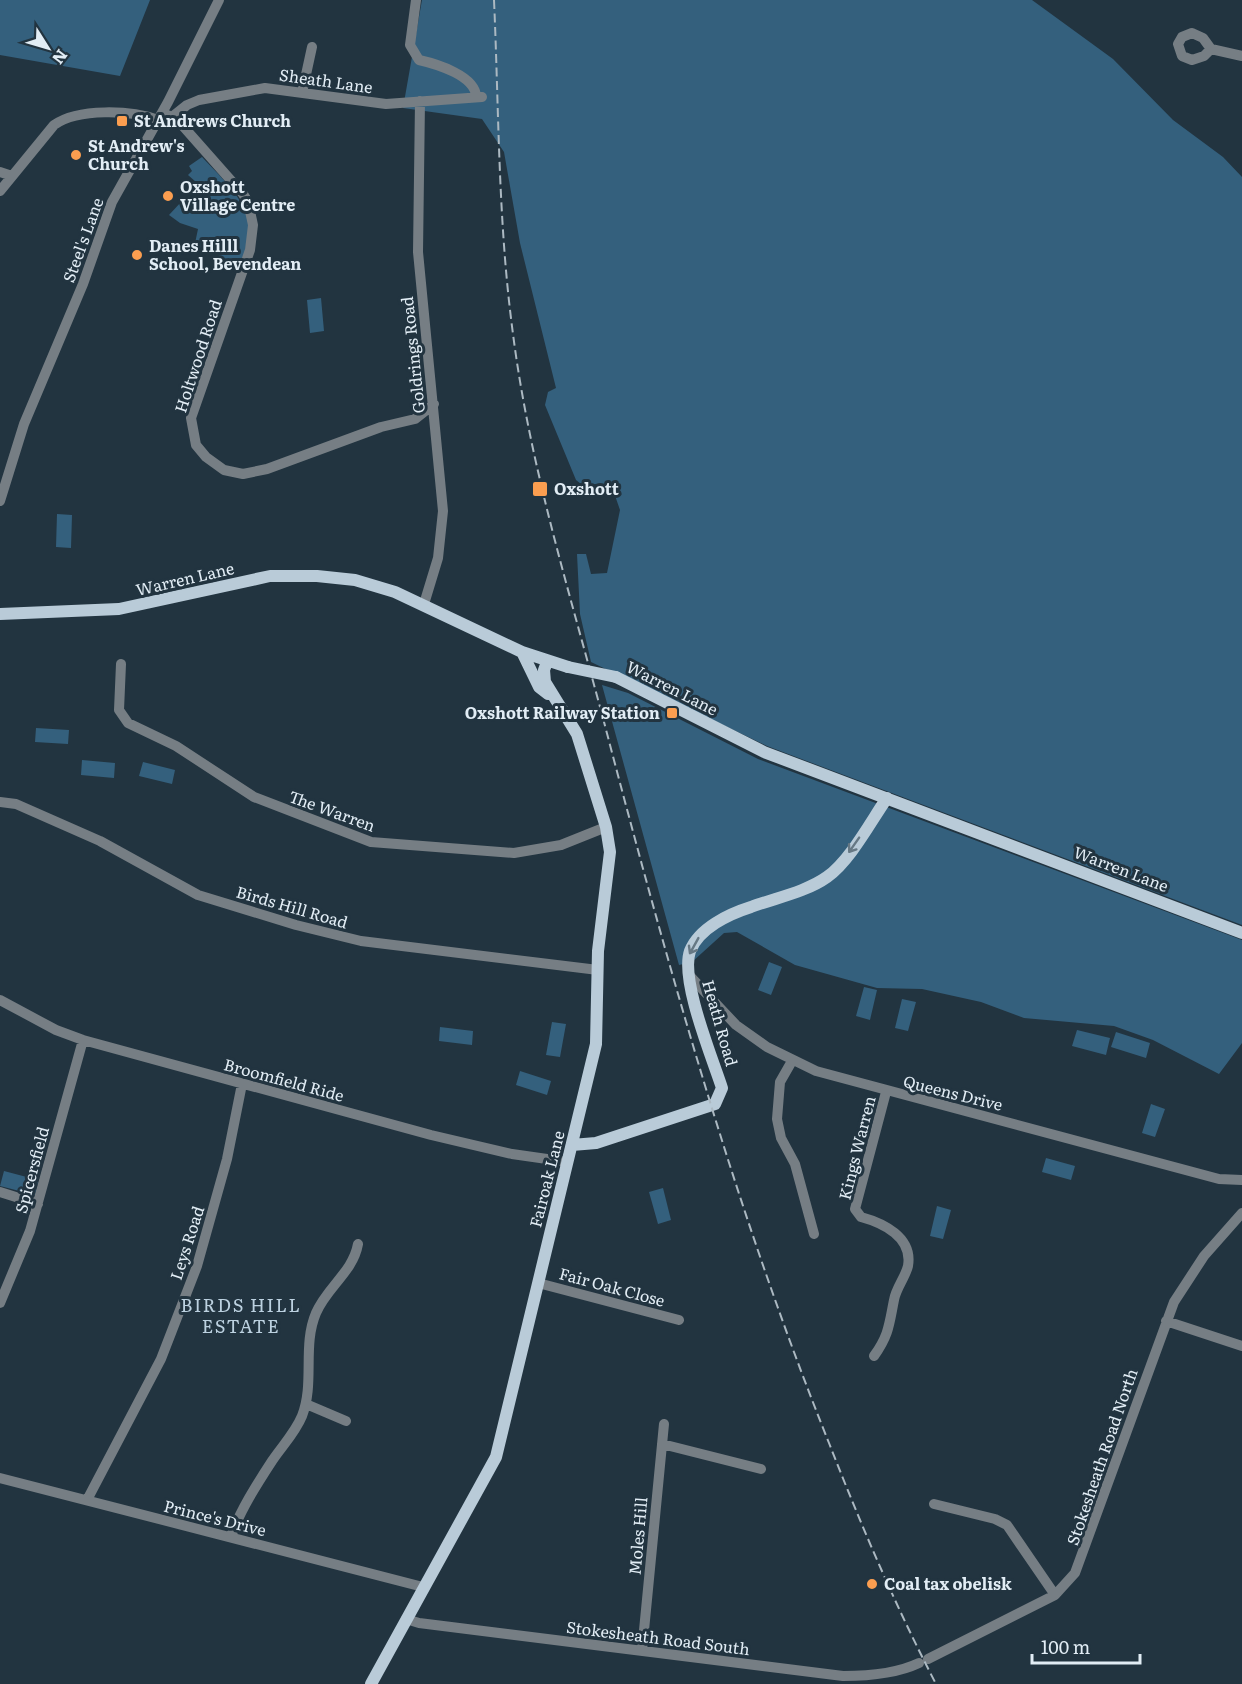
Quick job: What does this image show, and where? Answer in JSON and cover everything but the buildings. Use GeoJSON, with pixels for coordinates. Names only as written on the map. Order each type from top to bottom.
{"type":"FeatureCollection","features":[{"type":"Feature","properties":{"kind":"main road","name":"Warren Lane"},"geometry":{"type":"LineString","coordinates":[[0,614],[119,609],[284,575],[364,582],[424,604],[547,662],[616,677],[764,752],[1242,933]]}},
{"type":"Feature","properties":{"kind":"main road"},"geometry":{"type":"LineString","coordinates":[[522,652],[539,687],[554,698]]}},
{"type":"Feature","properties":{"kind":"main road","name":"Fairoak Lane"},"geometry":{"type":"LineString","coordinates":[[371,1684],[496,1457],[596,1044],[598,970],[610,852],[606,828],[577,734],[563,708],[554,698],[544,675],[547,662]]}},
{"type":"Feature","properties":{"kind":"main road","name":"Heath Road"},"geometry":{"type":"LineString","coordinates":[[573,1145],[596,1143],[715,1104],[722,1088],[700,1022],[688,974],[690,953],[704,932],[732,913],[825,879],[839,866],[888,798]]}},
{"type":"Feature","properties":{"kind":"street","name":"Steel's Lane"},"geometry":{"type":"LineString","coordinates":[[0,501],[24,424],[78,298],[112,202],[164,117],[219,0]]}},
{"type":"Feature","properties":{"kind":"street","name":"Sheath Lane"},"geometry":{"type":"LineString","coordinates":[[164,117],[187,105],[224,94],[265,88],[371,103],[479,97],[473,87],[446,66],[419,60],[410,45],[416,0]]}},
{"type":"Feature","properties":{"kind":"street"},"geometry":{"type":"LineString","coordinates":[[302,93],[312,47]]}},
{"type":"Feature","properties":{"kind":"street"},"geometry":{"type":"LineString","coordinates":[[1211,50],[1242,56]]}},
{"type":"Feature","properties":{"kind":"street","name":"Goldrings Road"},"geometry":{"type":"LineString","coordinates":[[420,101],[418,252],[434,404],[442,532],[432,584],[424,604]]}},
{"type":"Feature","properties":{"kind":"street"},"geometry":{"type":"LineString","coordinates":[[0,191],[54,125],[71,115],[101,113],[164,117]]}},
{"type":"Feature","properties":{"kind":"street","name":"Holtwood Road"},"geometry":{"type":"LineString","coordinates":[[164,117],[243,194],[248,202],[253,225],[250,250],[193,406],[191,430],[196,445],[219,467],[230,473],[243,474],[267,469],[381,427],[415,419],[434,404]]}},
{"type":"Feature","properties":{"kind":"street"},"geometry":{"type":"LineString","coordinates":[[0,172],[12,176]]}},
{"type":"Feature","properties":{"kind":"street"},"geometry":{"type":"LineString","coordinates":[[415,419],[436,430]]}},
{"type":"Feature","properties":{"kind":"street","name":"The Warren"},"geometry":{"type":"LineString","coordinates":[[121,664],[119,710],[128,723],[176,746],[254,797],[371,842],[514,853],[561,845],[606,828]]}},
{"type":"Feature","properties":{"kind":"street","name":"Birds Hill Road"},"geometry":{"type":"LineString","coordinates":[[0,802],[16,804],[100,841],[198,895],[296,925],[361,941],[598,970]]}},
{"type":"Feature","properties":{"kind":"street","name":"Queens Drive"},"geometry":{"type":"LineString","coordinates":[[688,974],[736,1025],[792,1061],[816,1071],[886,1092],[1208,1176],[1242,1180]]}},
{"type":"Feature","properties":{"kind":"street","name":"Broomfield Ride"},"geometry":{"type":"LineString","coordinates":[[0,1000],[45,1025],[82,1040],[483,1148],[568,1162]]}},
{"type":"Feature","properties":{"kind":"street","name":"Spicersfield"},"geometry":{"type":"LineString","coordinates":[[0,1303],[19,1260],[38,1204],[82,1040]]}},
{"type":"Feature","properties":{"kind":"street"},"geometry":{"type":"LineString","coordinates":[[792,1061],[780,1082],[777,1119],[781,1138],[795,1164],[814,1234]]}},
{"type":"Feature","properties":{"kind":"street","name":"Leys Road"},"geometry":{"type":"LineString","coordinates":[[87,1500],[147,1388],[197,1266],[227,1159],[242,1084]]}},
{"type":"Feature","properties":{"kind":"street","name":"Kings Warren"},"geometry":{"type":"LineString","coordinates":[[874,1356],[887,1337],[896,1292],[908,1265],[904,1244],[897,1235],[878,1222],[861,1217],[855,1209],[886,1092]]}},
{"type":"Feature","properties":{"kind":"street"},"geometry":{"type":"LineString","coordinates":[[0,1192],[38,1204]]}},
{"type":"Feature","properties":{"kind":"street","name":"Stokesheath Road North"},"geometry":{"type":"LineString","coordinates":[[928,1659],[1055,1594],[1075,1573],[1082,1560],[1166,1321],[1187,1278],[1242,1213]]}},
{"type":"Feature","properties":{"kind":"street"},"geometry":{"type":"LineString","coordinates":[[231,1537],[272,1461],[296,1427],[306,1404],[308,1343],[311,1326],[332,1286],[354,1260],[358,1244]]}},
{"type":"Feature","properties":{"kind":"street","name":"Fair Oak Close"},"geometry":{"type":"LineString","coordinates":[[538,1283],[679,1320]]}},
{"type":"Feature","properties":{"kind":"street"},"geometry":{"type":"LineString","coordinates":[[1166,1321],[1242,1346]]}},
{"type":"Feature","properties":{"kind":"street"},"geometry":{"type":"LineString","coordinates":[[306,1404],[346,1421]]}},
{"type":"Feature","properties":{"kind":"street","name":"Moles Hill"},"geometry":{"type":"LineString","coordinates":[[642,1651],[664,1424]]}},
{"type":"Feature","properties":{"kind":"street"},"geometry":{"type":"LineString","coordinates":[[662,1444],[761,1469]]}},
{"type":"Feature","properties":{"kind":"street","name":"Prince's Drive"},"geometry":{"type":"LineString","coordinates":[[0,1478],[423,1587]]}},
{"type":"Feature","properties":{"kind":"street"},"geometry":{"type":"LineString","coordinates":[[934,1504],[995,1519],[1007,1525],[1055,1594]]}},
{"type":"Feature","properties":{"kind":"street","name":"Stokesheath Road South"},"geometry":{"type":"LineString","coordinates":[[406,1618],[419,1623],[843,1676],[874,1675],[907,1669],[928,1659]]}},
{"type":"Feature","properties":{"kind":"shaded area"},"geometry":{"type":"Polygon","coordinates":[[[0,0],[150,0],[120,76],[0,55],[0,0]]]}},
{"type":"Feature","properties":{"kind":"shaded area"},"geometry":{"type":"Polygon","coordinates":[[[422,0],[1032,0],[1113,59],[1173,120],[1223,157],[1242,177],[1242,925],[767,746],[591,662],[580,614],[577,554],[586,554],[591,574],[607,573],[620,510],[611,484],[595,484],[586,488],[576,480],[545,405],[548,392],[556,388],[520,243],[504,152],[482,119],[403,108],[422,0]]]}},
{"type":"Feature","properties":{"kind":"shaded area"},"geometry":{"type":"Polygon","coordinates":[[[202,157],[234,192],[248,218],[250,232],[247,247],[239,263],[194,248],[198,229],[180,223],[169,215],[182,201],[190,207],[197,198],[189,191],[196,182],[188,175],[192,171],[189,166],[202,157]]]}},
{"type":"Feature","properties":{"kind":"shaded area"},"geometry":{"type":"Polygon","coordinates":[[[321,298],[324,331],[310,333],[307,300],[321,298]]]}},
{"type":"Feature","properties":{"kind":"shaded area"},"geometry":{"type":"Polygon","coordinates":[[[57,514],[72,515],[71,548],[56,547],[57,514]]]}},
{"type":"Feature","properties":{"kind":"shaded area"},"geometry":{"type":"Polygon","coordinates":[[[602,685],[628,693],[758,759],[1242,940],[1242,1043],[1219,1074],[1153,1040],[1114,1026],[1024,1018],[981,1002],[922,989],[877,988],[795,965],[737,932],[724,933],[692,962],[679,965],[602,685]]]}},
{"type":"Feature","properties":{"kind":"shaded area"},"geometry":{"type":"Polygon","coordinates":[[[36,728],[69,730],[68,744],[35,742],[36,728]]]}},
{"type":"Feature","properties":{"kind":"shaded area"},"geometry":{"type":"Polygon","coordinates":[[[82,760],[115,763],[114,778],[81,775],[82,760]]]}},
{"type":"Feature","properties":{"kind":"shaded area"},"geometry":{"type":"Polygon","coordinates":[[[143,762],[175,770],[172,784],[139,776],[143,762]]]}},
{"type":"Feature","properties":{"kind":"shaded area"},"geometry":{"type":"Polygon","coordinates":[[[769,962],[782,967],[771,995],[758,990],[769,962]]]}},
{"type":"Feature","properties":{"kind":"shaded area"},"geometry":{"type":"Polygon","coordinates":[[[864,987],[877,990],[870,1020],[856,1016],[864,987]]]}},
{"type":"Feature","properties":{"kind":"shaded area"},"geometry":{"type":"Polygon","coordinates":[[[902,999],[916,1002],[908,1031],[895,1028],[902,999]]]}},
{"type":"Feature","properties":{"kind":"shaded area"},"geometry":{"type":"Polygon","coordinates":[[[552,1022],[566,1024],[560,1057],[546,1055],[552,1022]]]}},
{"type":"Feature","properties":{"kind":"shaded area"},"geometry":{"type":"Polygon","coordinates":[[[440,1027],[473,1031],[472,1045],[439,1041],[440,1027]]]}},
{"type":"Feature","properties":{"kind":"shaded area"},"geometry":{"type":"Polygon","coordinates":[[[1077,1030],[1110,1038],[1106,1055],[1072,1046],[1077,1030]]]}},
{"type":"Feature","properties":{"kind":"shaded area"},"geometry":{"type":"Polygon","coordinates":[[[1116,1032],[1150,1043],[1146,1058],[1111,1047],[1116,1032]]]}},
{"type":"Feature","properties":{"kind":"shaded area"},"geometry":{"type":"Polygon","coordinates":[[[520,1071],[551,1081],[547,1095],[516,1085],[520,1071]]]}},
{"type":"Feature","properties":{"kind":"shaded area"},"geometry":{"type":"Polygon","coordinates":[[[1151,1104],[1165,1109],[1155,1137],[1142,1133],[1151,1104]]]}},
{"type":"Feature","properties":{"kind":"shaded area"},"geometry":{"type":"Polygon","coordinates":[[[1046,1158],[1075,1166],[1071,1180],[1042,1172],[1046,1158]]]}},
{"type":"Feature","properties":{"kind":"shaded area"},"geometry":{"type":"Polygon","coordinates":[[[4,1171],[38,1180],[35,1195],[0,1186],[4,1171]]]}},
{"type":"Feature","properties":{"kind":"shaded area"},"geometry":{"type":"Polygon","coordinates":[[[663,1188],[671,1220],[658,1224],[649,1192],[663,1188]]]}},
{"type":"Feature","properties":{"kind":"shaded area"},"geometry":{"type":"Polygon","coordinates":[[[937,1206],[951,1210],[943,1239],[930,1236],[937,1206]]]}},
{"type":"Feature","properties":{"kind":"railway"},"geometry":{"type":"LineString","coordinates":[[494,0],[504,251],[508,292],[521,387],[555,541],[658,922],[736,1185],[796,1358],[841,1474],[893,1595],[936,1684]]}},
{"type":"Feature","properties":{"kind":"place","name":"St Andrews Church"},"geometry":{"type":"Point","coordinates":[122,121]}},
{"type":"Feature","properties":{"kind":"place","name":"St Andrew's Church"},"geometry":{"type":"Point","coordinates":[76,155]}},
{"type":"Feature","properties":{"kind":"place","name":"Oxshott Village Centre"},"geometry":{"type":"Point","coordinates":[168,196]}},
{"type":"Feature","properties":{"kind":"place","name":"Danes Hilll School, Bevendean"},"geometry":{"type":"Point","coordinates":[137,255]}},
{"type":"Feature","properties":{"kind":"place","name":"Oxshott"},"geometry":{"type":"Point","coordinates":[540,489]}},
{"type":"Feature","properties":{"kind":"place","name":"Oxshott Railway Station"},"geometry":{"type":"Point","coordinates":[672,713]}},
{"type":"Feature","properties":{"kind":"place","name":"Coal tax obelisk"},"geometry":{"type":"Point","coordinates":[872,1584]}},
{"type":"Feature","properties":{"kind":"district","name":"BIRDS HILL ESTATE"},"geometry":{"type":"Point","coordinates":[241,1316]}}]}
